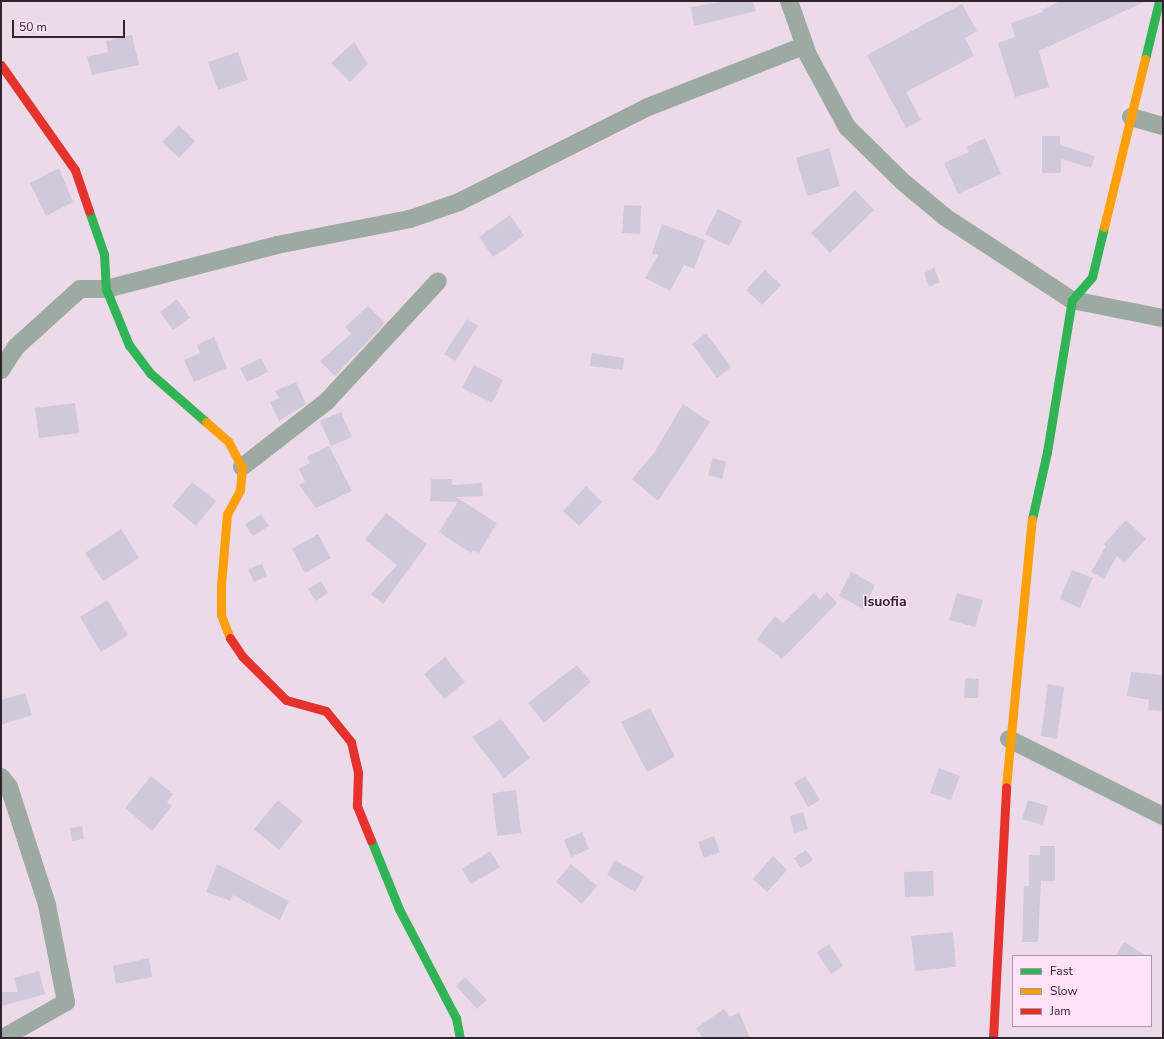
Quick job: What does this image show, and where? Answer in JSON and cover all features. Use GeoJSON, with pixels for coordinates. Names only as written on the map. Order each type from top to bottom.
{"type":"FeatureCollection","features":[{"type":"Feature","properties":{"kind":"street"},"geometry":{"type":"LineString","coordinates":[[789,1],[804,46],[847,127],[876,158],[945,217],[1072,300],[1163,318]]}},
{"type":"Feature","properties":{"kind":"street"},"geometry":{"type":"LineString","coordinates":[[993,1038],[1009,739],[1032,517],[1047,452],[1072,300],[1092,277],[1159,1]]}},
{"type":"Feature","properties":{"kind":"street"},"geometry":{"type":"LineString","coordinates":[[1,370],[16,347],[80,289],[106,289],[277,245],[410,220],[459,202],[648,107],[804,46]]}},
{"type":"Feature","properties":{"kind":"street"},"geometry":{"type":"LineString","coordinates":[[1,65],[75,170],[104,254],[106,289],[129,345],[150,374],[228,441],[242,468],[240,490],[227,514],[221,585],[222,615],[229,636],[242,656],[286,700],[326,711],[351,742],[358,773],[357,806],[399,909],[456,1018],[460,1038]]}},
{"type":"Feature","properties":{"kind":"street"},"geometry":{"type":"LineString","coordinates":[[1131,117],[1163,126]]}},
{"type":"Feature","properties":{"kind":"street"},"geometry":{"type":"LineString","coordinates":[[242,468],[327,401],[438,281]]}},
{"type":"Feature","properties":{"kind":"street"},"geometry":{"type":"LineString","coordinates":[[1009,739],[1163,816]]}},
{"type":"Feature","properties":{"kind":"street"},"geometry":{"type":"LineString","coordinates":[[1,777],[9,787],[47,905],[66,1002],[3,1038]]}},
{"type":"Feature","properties":{"kind":"building"},"geometry":{"type":"Polygon","coordinates":[[[728,1],[752,1],[756,11],[694,26],[691,7],[728,1]]]}},
{"type":"Feature","properties":{"kind":"building"},"geometry":{"type":"Polygon","coordinates":[[[1060,1],[1146,1],[1039,51],[1049,87],[1015,97],[998,43],[1015,37],[1011,23],[1043,12],[1042,10],[1060,1]]]}},
{"type":"Feature","properties":{"kind":"building"},"geometry":{"type":"Polygon","coordinates":[[[962,4],[977,31],[965,38],[974,56],[906,92],[921,120],[906,128],[867,55],[962,4]]]}},
{"type":"Feature","properties":{"kind":"building"},"geometry":{"type":"Polygon","coordinates":[[[132,35],[139,65],[92,75],[87,57],[108,52],[106,41],[132,35]]]}},
{"type":"Feature","properties":{"kind":"building"},"geometry":{"type":"Polygon","coordinates":[[[354,42],[368,64],[350,82],[331,63],[354,42]]]}},
{"type":"Feature","properties":{"kind":"building"},"geometry":{"type":"Polygon","coordinates":[[[238,52],[248,80],[218,90],[208,62],[238,52]]]}},
{"type":"Feature","properties":{"kind":"building"},"geometry":{"type":"Polygon","coordinates":[[[179,125],[195,141],[179,158],[162,142],[179,125]]]}},
{"type":"Feature","properties":{"kind":"building"},"geometry":{"type":"Polygon","coordinates":[[[1042,136],[1060,136],[1060,145],[1095,156],[1091,168],[1061,159],[1061,173],[1042,173],[1042,136]]]}},
{"type":"Feature","properties":{"kind":"building"},"geometry":{"type":"Polygon","coordinates":[[[985,138],[1001,174],[958,194],[944,163],[969,152],[967,147],[985,138]]]}},
{"type":"Feature","properties":{"kind":"building"},"geometry":{"type":"Polygon","coordinates":[[[829,148],[840,186],[807,196],[796,158],[829,148]]]}},
{"type":"Feature","properties":{"kind":"building"},"geometry":{"type":"Polygon","coordinates":[[[59,168],[73,202],[46,216],[30,183],[59,168]]]}},
{"type":"Feature","properties":{"kind":"building"},"geometry":{"type":"Polygon","coordinates":[[[855,190],[874,210],[830,253],[811,233],[855,190]]]}},
{"type":"Feature","properties":{"kind":"building"},"geometry":{"type":"Polygon","coordinates":[[[624,205],[641,206],[640,234],[622,233],[624,205]]]}},
{"type":"Feature","properties":{"kind":"building"},"geometry":{"type":"Polygon","coordinates":[[[718,209],[742,221],[729,246],[705,234],[718,209]]]}},
{"type":"Feature","properties":{"kind":"building"},"geometry":{"type":"Polygon","coordinates":[[[510,215],[524,236],[493,257],[479,237],[510,215]]]}},
{"type":"Feature","properties":{"kind":"building"},"geometry":{"type":"Polygon","coordinates":[[[662,224],[705,240],[694,269],[684,265],[670,291],[645,278],[658,255],[652,253],[662,224]]]}},
{"type":"Feature","properties":{"kind":"building"},"geometry":{"type":"Polygon","coordinates":[[[934,268],[940,282],[929,287],[924,273],[934,268]]]}},
{"type":"Feature","properties":{"kind":"building"},"geometry":{"type":"Polygon","coordinates":[[[765,270],[781,285],[762,305],[746,290],[765,270]]]}},
{"type":"Feature","properties":{"kind":"building"},"geometry":{"type":"Polygon","coordinates":[[[177,299],[190,318],[173,330],[160,312],[177,299]]]}},
{"type":"Feature","properties":{"kind":"building"},"geometry":{"type":"Polygon","coordinates":[[[368,306],[385,323],[335,376],[320,361],[351,334],[345,327],[368,306]]]}},
{"type":"Feature","properties":{"kind":"building"},"geometry":{"type":"Polygon","coordinates":[[[467,319],[478,326],[455,361],[444,354],[467,319]]]}},
{"type":"Feature","properties":{"kind":"building"},"geometry":{"type":"Polygon","coordinates":[[[706,333],[731,367],[717,378],[692,344],[706,333]]]}},
{"type":"Feature","properties":{"kind":"building"},"geometry":{"type":"Polygon","coordinates":[[[214,337],[227,368],[194,382],[184,360],[200,353],[197,345],[214,337]]]}},
{"type":"Feature","properties":{"kind":"building"},"geometry":{"type":"Polygon","coordinates":[[[592,353],[624,358],[623,370],[590,366],[592,353]]]}},
{"type":"Feature","properties":{"kind":"building"},"geometry":{"type":"Polygon","coordinates":[[[261,358],[268,372],[247,382],[240,368],[261,358]]]}},
{"type":"Feature","properties":{"kind":"building"},"geometry":{"type":"Polygon","coordinates":[[[474,365],[503,380],[492,403],[462,388],[474,365]]]}},
{"type":"Feature","properties":{"kind":"building"},"geometry":{"type":"Polygon","coordinates":[[[296,382],[306,404],[279,421],[270,402],[279,398],[275,391],[296,382]]]}},
{"type":"Feature","properties":{"kind":"building"},"geometry":{"type":"Polygon","coordinates":[[[75,403],[79,433],[39,438],[35,408],[75,403]]]}},
{"type":"Feature","properties":{"kind":"building"},"geometry":{"type":"Polygon","coordinates":[[[683,404],[710,422],[658,501],[632,479],[654,453],[683,404]]]}},
{"type":"Feature","properties":{"kind":"building"},"geometry":{"type":"Polygon","coordinates":[[[341,412],[352,437],[331,446],[320,421],[341,412]]]}},
{"type":"Feature","properties":{"kind":"building"},"geometry":{"type":"Polygon","coordinates":[[[329,446],[352,491],[316,508],[299,485],[305,482],[299,469],[310,463],[307,457],[329,446]]]}},
{"type":"Feature","properties":{"kind":"building"},"geometry":{"type":"Polygon","coordinates":[[[713,458],[726,462],[722,479],[708,475],[713,458]]]}},
{"type":"Feature","properties":{"kind":"building"},"geometry":{"type":"Polygon","coordinates":[[[431,479],[452,479],[452,485],[482,483],[483,496],[456,497],[497,523],[479,553],[473,550],[471,553],[439,532],[458,502],[430,501],[431,479]]]}},
{"type":"Feature","properties":{"kind":"building"},"geometry":{"type":"Polygon","coordinates":[[[192,482],[216,501],[196,526],[172,506],[192,482]]]}},
{"type":"Feature","properties":{"kind":"building"},"geometry":{"type":"Polygon","coordinates":[[[586,486],[602,502],[579,526],[563,511],[586,486]]]}},
{"type":"Feature","properties":{"kind":"building"},"geometry":{"type":"Polygon","coordinates":[[[386,513],[427,544],[383,604],[371,594],[397,565],[365,540],[386,513]]]}},
{"type":"Feature","properties":{"kind":"building"},"geometry":{"type":"Polygon","coordinates":[[[261,514],[269,526],[253,536],[245,524],[261,514]]]}},
{"type":"Feature","properties":{"kind":"building"},"geometry":{"type":"Polygon","coordinates":[[[1126,520],[1146,539],[1124,563],[1117,556],[1104,579],[1091,572],[1106,546],[1104,544],[1126,520]]]}},
{"type":"Feature","properties":{"kind":"building"},"geometry":{"type":"Polygon","coordinates":[[[121,529],[139,558],[103,581],[85,553],[121,529]]]}},
{"type":"Feature","properties":{"kind":"building"},"geometry":{"type":"Polygon","coordinates":[[[318,534],[331,558],[305,573],[292,549],[318,534]]]}},
{"type":"Feature","properties":{"kind":"building"},"geometry":{"type":"Polygon","coordinates":[[[262,564],[267,576],[254,582],[248,569],[262,564]]]}},
{"type":"Feature","properties":{"kind":"building"},"geometry":{"type":"Polygon","coordinates":[[[1072,570],[1093,578],[1080,608],[1060,599],[1072,570]]]}},
{"type":"Feature","properties":{"kind":"building"},"geometry":{"type":"Polygon","coordinates":[[[851,572],[875,585],[863,609],[839,596],[851,572]]]}},
{"type":"Feature","properties":{"kind":"building"},"geometry":{"type":"Polygon","coordinates":[[[321,581],[328,593],[316,601],[308,589],[321,581]]]}},
{"type":"Feature","properties":{"kind":"building"},"geometry":{"type":"Polygon","coordinates":[[[827,592],[837,603],[782,659],[757,639],[775,616],[783,623],[814,593],[820,600],[827,592]]]}},
{"type":"Feature","properties":{"kind":"building"},"geometry":{"type":"Polygon","coordinates":[[[957,593],[983,600],[975,627],[949,620],[957,593]]]}},
{"type":"Feature","properties":{"kind":"building"},"geometry":{"type":"Polygon","coordinates":[[[107,600],[128,635],[101,652],[80,617],[107,600]]]}},
{"type":"Feature","properties":{"kind":"building"},"geometry":{"type":"Polygon","coordinates":[[[445,657],[465,682],[444,699],[424,674],[445,657]]]}},
{"type":"Feature","properties":{"kind":"building"},"geometry":{"type":"Polygon","coordinates":[[[577,665],[591,682],[544,723],[528,703],[577,665]]]}},
{"type":"Feature","properties":{"kind":"building"},"geometry":{"type":"Polygon","coordinates":[[[1131,672],[1163,675],[1163,711],[1148,710],[1149,700],[1127,696],[1131,672]]]}},
{"type":"Feature","properties":{"kind":"building"},"geometry":{"type":"Polygon","coordinates":[[[965,678],[979,679],[978,698],[964,698],[965,678]]]}},
{"type":"Feature","properties":{"kind":"building"},"geometry":{"type":"Polygon","coordinates":[[[1048,684],[1064,687],[1057,739],[1041,736],[1048,684]]]}},
{"type":"Feature","properties":{"kind":"building"},"geometry":{"type":"Polygon","coordinates":[[[25,693],[32,715],[1,725],[1,700],[25,693]]]}},
{"type":"Feature","properties":{"kind":"building"},"geometry":{"type":"Polygon","coordinates":[[[650,708],[675,757],[647,772],[621,722],[650,708]]]}},
{"type":"Feature","properties":{"kind":"building"},"geometry":{"type":"Polygon","coordinates":[[[501,719],[530,758],[504,778],[472,737],[501,719]]]}},
{"type":"Feature","properties":{"kind":"building"},"geometry":{"type":"Polygon","coordinates":[[[939,768],[960,776],[951,800],[930,793],[939,768]]]}},
{"type":"Feature","properties":{"kind":"building"},"geometry":{"type":"Polygon","coordinates":[[[151,776],[173,794],[167,802],[172,806],[152,831],[125,808],[151,776]]]}},
{"type":"Feature","properties":{"kind":"building"},"geometry":{"type":"Polygon","coordinates":[[[805,776],[820,800],[808,807],[794,783],[805,776]]]}},
{"type":"Feature","properties":{"kind":"building"},"geometry":{"type":"Polygon","coordinates":[[[516,790],[521,833],[497,836],[492,793],[516,790]]]}},
{"type":"Feature","properties":{"kind":"building"},"geometry":{"type":"Polygon","coordinates":[[[278,800],[303,821],[279,850],[254,829],[278,800]]]}},
{"type":"Feature","properties":{"kind":"building"},"geometry":{"type":"Polygon","coordinates":[[[1028,800],[1048,806],[1043,825],[1022,819],[1028,800]]]}},
{"type":"Feature","properties":{"kind":"building"},"geometry":{"type":"Polygon","coordinates":[[[803,812],[808,829],[794,833],[790,816],[803,812]]]}},
{"type":"Feature","properties":{"kind":"building"},"geometry":{"type":"Polygon","coordinates":[[[82,826],[84,839],[72,841],[70,828],[82,826]]]}},
{"type":"Feature","properties":{"kind":"building"},"geometry":{"type":"Polygon","coordinates":[[[582,832],[589,849],[571,857],[564,840],[582,832]]]}},
{"type":"Feature","properties":{"kind":"building"},"geometry":{"type":"Polygon","coordinates":[[[714,836],[720,852],[704,858],[698,842],[714,836]]]}},
{"type":"Feature","properties":{"kind":"building"},"geometry":{"type":"Polygon","coordinates":[[[1040,846],[1055,846],[1055,881],[1041,881],[1038,942],[1022,942],[1024,886],[1029,886],[1029,855],[1040,855],[1040,846]]]}},
{"type":"Feature","properties":{"kind":"building"},"geometry":{"type":"Polygon","coordinates":[[[806,850],[813,860],[801,868],[794,858],[806,850]]]}},
{"type":"Feature","properties":{"kind":"building"},"geometry":{"type":"Polygon","coordinates":[[[490,851],[500,867],[471,884],[462,869],[490,851]]]}},
{"type":"Feature","properties":{"kind":"building"},"geometry":{"type":"Polygon","coordinates":[[[773,856],[787,870],[767,892],[753,879],[773,856]]]}},
{"type":"Feature","properties":{"kind":"building"},"geometry":{"type":"Polygon","coordinates":[[[615,860],[644,877],[635,892],[607,875],[615,860]]]}},
{"type":"Feature","properties":{"kind":"building"},"geometry":{"type":"Polygon","coordinates":[[[217,864],[289,901],[280,920],[233,895],[230,901],[206,892],[217,864]]]}},
{"type":"Feature","properties":{"kind":"building"},"geometry":{"type":"Polygon","coordinates":[[[571,864],[597,886],[582,904],[556,882],[571,864]]]}},
{"type":"Feature","properties":{"kind":"building"},"geometry":{"type":"Polygon","coordinates":[[[933,871],[934,896],[905,897],[904,872],[933,871]]]}},
{"type":"Feature","properties":{"kind":"building"},"geometry":{"type":"Polygon","coordinates":[[[953,932],[956,967],[915,971],[911,936],[953,932]]]}},
{"type":"Feature","properties":{"kind":"building"},"geometry":{"type":"Polygon","coordinates":[[[1124,942],[1145,955],[1117,955],[1124,942]]]}},
{"type":"Feature","properties":{"kind":"building"},"geometry":{"type":"Polygon","coordinates":[[[829,944],[843,966],[831,974],[817,952],[829,944]]]}},
{"type":"Feature","properties":{"kind":"building"},"geometry":{"type":"Polygon","coordinates":[[[149,958],[152,977],[116,984],[113,966],[149,958]]]}},
{"type":"Feature","properties":{"kind":"building"},"geometry":{"type":"Polygon","coordinates":[[[39,971],[45,994],[2,1006],[2,992],[18,992],[14,978],[39,971]]]}},
{"type":"Feature","properties":{"kind":"building"},"geometry":{"type":"Polygon","coordinates":[[[465,977],[487,1000],[477,1009],[456,986],[465,977]]]}},
{"type":"Feature","properties":{"kind":"building"},"geometry":{"type":"Polygon","coordinates":[[[724,1009],[730,1017],[739,1012],[750,1038],[703,1038],[696,1028],[724,1009]]]}},
{"type":"Feature","properties":{"kind":"traffic: fast"},"geometry":{"type":"LineString","coordinates":[[1145,59],[1159,1]]}},
{"type":"Feature","properties":{"kind":"traffic: fast"},"geometry":{"type":"LineString","coordinates":[[89,211],[104,254],[106,289],[129,345],[150,373],[206,422]]}},
{"type":"Feature","properties":{"kind":"traffic: fast"},"geometry":{"type":"LineString","coordinates":[[1032,519],[1047,452],[1072,300],[1092,277],[1104,227]]}},
{"type":"Feature","properties":{"kind":"traffic: fast"},"geometry":{"type":"LineString","coordinates":[[371,840],[399,909],[456,1018],[460,1038]]}},
{"type":"Feature","properties":{"kind":"traffic: slow"},"geometry":{"type":"LineString","coordinates":[[1104,227],[1145,59]]}},
{"type":"Feature","properties":{"kind":"traffic: slow"},"geometry":{"type":"LineString","coordinates":[[206,422],[228,441],[242,467],[240,490],[227,514],[221,585],[221,615],[230,638]]}},
{"type":"Feature","properties":{"kind":"traffic: slow"},"geometry":{"type":"LineString","coordinates":[[1006,787],[1032,519]]}},
{"type":"Feature","properties":{"kind":"traffic: jam"},"geometry":{"type":"LineString","coordinates":[[1,65],[75,170],[89,211]]}},
{"type":"Feature","properties":{"kind":"traffic: jam"},"geometry":{"type":"LineString","coordinates":[[230,638],[242,656],[286,700],[326,711],[351,742],[358,773],[357,806],[371,840]]}},
{"type":"Feature","properties":{"kind":"traffic: jam"},"geometry":{"type":"LineString","coordinates":[[993,1038],[1006,787]]}},
{"type":"Feature","properties":{"kind":"district","name":"Isuofia"},"geometry":{"type":"Point","coordinates":[885,602]}}]}
